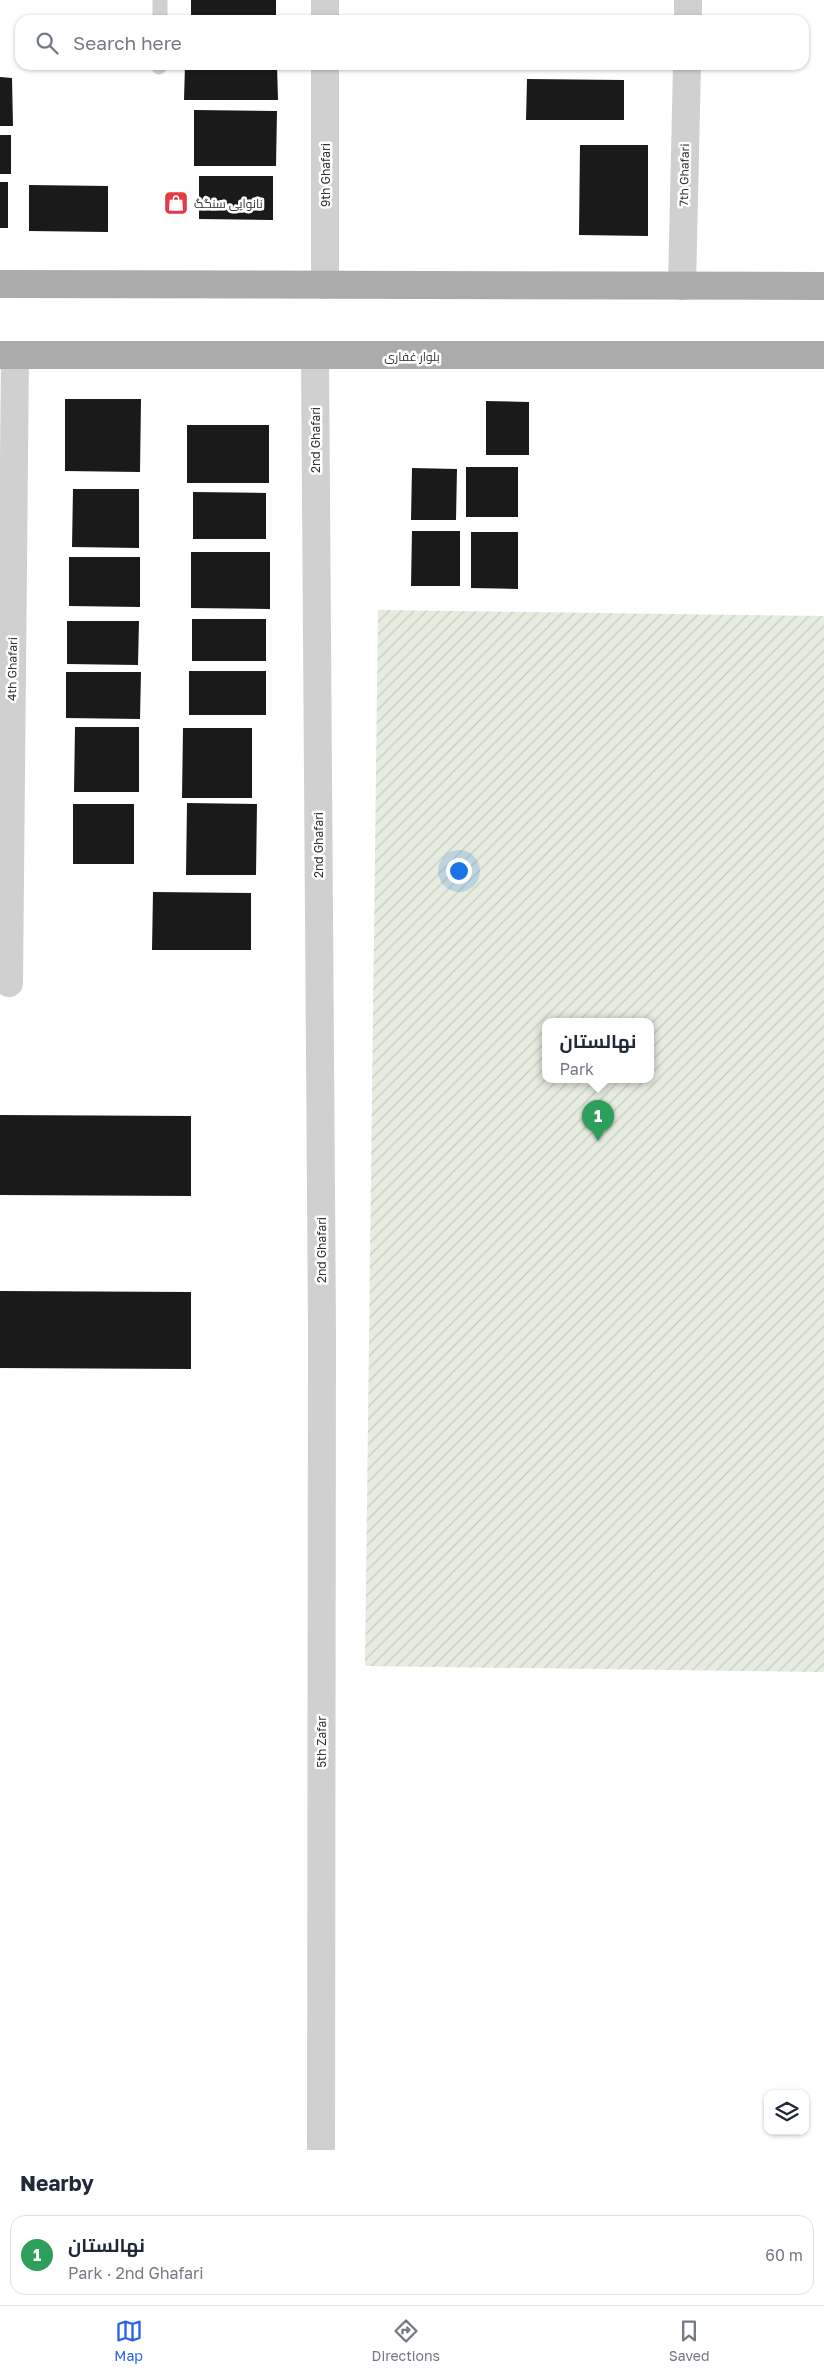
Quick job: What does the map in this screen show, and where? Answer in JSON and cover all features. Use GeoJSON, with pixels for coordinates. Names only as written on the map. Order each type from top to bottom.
{"type":"FeatureCollection","features":[{"type":"Feature","properties":{"kind":"main road"},"geometry":{"type":"LineString","coordinates":[[0,284],[824,286]]}},
{"type":"Feature","properties":{"kind":"main road","name":"بلوار غفاری"},"geometry":{"type":"LineString","coordinates":[[8,355],[824,355]]}},
{"type":"Feature","properties":{"kind":"street"},"geometry":{"type":"LineString","coordinates":[[325,0],[325,15]]}},
{"type":"Feature","properties":{"kind":"street"},"geometry":{"type":"LineString","coordinates":[[688,0],[688,15]]}},
{"type":"Feature","properties":{"kind":"street","name":"9th Ghafari"},"geometry":{"type":"LineString","coordinates":[[325,70],[325,285]]}},
{"type":"Feature","properties":{"kind":"street","name":"7th Ghafari"},"geometry":{"type":"LineString","coordinates":[[682,286],[687,70]]}},
{"type":"Feature","properties":{"kind":"street","name":"4th Ghafari"},"geometry":{"type":"LineString","coordinates":[[8,355],[9,983]]}},
{"type":"Feature","properties":{"kind":"street","name":"2nd Ghafari"},"geometry":{"type":"LineString","coordinates":[[315,356],[322,1333]]}},
{"type":"Feature","properties":{"kind":"street","name":"5th Zafar"},"geometry":{"type":"LineString","coordinates":[[321,2150],[322,1333]]}},
{"type":"Feature","properties":{"kind":"lane"},"geometry":{"type":"LineString","coordinates":[[160,0],[160,15]]}},
{"type":"Feature","properties":{"kind":"shaded area"},"geometry":{"type":"Polygon","coordinates":[[[378,610],[824,616],[824,1672],[365,1666],[378,610]]]}},
{"type":"Feature","properties":{"kind":"building"},"geometry":{"type":"Polygon","coordinates":[[[191,0],[276,0],[276,15],[191,15],[191,0]]]}},
{"type":"Feature","properties":{"kind":"building"},"geometry":{"type":"Polygon","coordinates":[[[185,70],[277,70],[278,100],[184,100],[185,70]]]}},
{"type":"Feature","properties":{"kind":"building"},"geometry":{"type":"Polygon","coordinates":[[[0,77],[12,78],[13,126],[0,126],[0,77]]]}},
{"type":"Feature","properties":{"kind":"building"},"geometry":{"type":"Polygon","coordinates":[[[527,79],[624,80],[624,120],[526,120],[527,79]]]}},
{"type":"Feature","properties":{"kind":"building"},"geometry":{"type":"Polygon","coordinates":[[[194,110],[277,111],[276,166],[194,166],[194,110]]]}},
{"type":"Feature","properties":{"kind":"building"},"geometry":{"type":"Polygon","coordinates":[[[0,135],[11,135],[11,174],[0,174],[0,135]]]}},
{"type":"Feature","properties":{"kind":"building"},"geometry":{"type":"Polygon","coordinates":[[[580,145],[648,145],[648,236],[579,235],[580,145]]]}},
{"type":"Feature","properties":{"kind":"building"},"geometry":{"type":"Polygon","coordinates":[[[199,176],[273,176],[273,220],[199,219],[199,176]]]}},
{"type":"Feature","properties":{"kind":"building"},"geometry":{"type":"Polygon","coordinates":[[[0,182],[8,182],[8,228],[0,228],[0,182]]]}},
{"type":"Feature","properties":{"kind":"building"},"geometry":{"type":"Polygon","coordinates":[[[29,185],[108,186],[108,232],[29,231],[29,185]]]}},
{"type":"Feature","properties":{"kind":"building"},"geometry":{"type":"Polygon","coordinates":[[[65,399],[141,399],[140,472],[65,471],[65,399]]]}},
{"type":"Feature","properties":{"kind":"building"},"geometry":{"type":"Polygon","coordinates":[[[486,401],[529,402],[529,455],[486,455],[486,401]]]}},
{"type":"Feature","properties":{"kind":"building"},"geometry":{"type":"Polygon","coordinates":[[[187,425],[269,425],[269,483],[187,483],[187,425]]]}},
{"type":"Feature","properties":{"kind":"building"},"geometry":{"type":"Polygon","coordinates":[[[466,467],[518,467],[518,517],[466,517],[466,467]]]}},
{"type":"Feature","properties":{"kind":"building"},"geometry":{"type":"Polygon","coordinates":[[[412,468],[457,469],[456,520],[411,520],[412,468]]]}},
{"type":"Feature","properties":{"kind":"building"},"geometry":{"type":"Polygon","coordinates":[[[73,489],[139,489],[139,548],[72,547],[73,489]]]}},
{"type":"Feature","properties":{"kind":"building"},"geometry":{"type":"Polygon","coordinates":[[[193,492],[266,493],[266,539],[193,539],[193,492]]]}},
{"type":"Feature","properties":{"kind":"building"},"geometry":{"type":"Polygon","coordinates":[[[412,531],[460,531],[460,586],[411,586],[412,531]]]}},
{"type":"Feature","properties":{"kind":"building"},"geometry":{"type":"Polygon","coordinates":[[[471,532],[518,532],[518,589],[471,588],[471,532]]]}},
{"type":"Feature","properties":{"kind":"building"},"geometry":{"type":"Polygon","coordinates":[[[191,552],[270,552],[270,609],[191,608],[191,552]]]}},
{"type":"Feature","properties":{"kind":"building"},"geometry":{"type":"Polygon","coordinates":[[[69,557],[140,557],[140,607],[69,606],[69,557]]]}},
{"type":"Feature","properties":{"kind":"building"},"geometry":{"type":"Polygon","coordinates":[[[192,619],[266,619],[266,661],[192,661],[192,619]]]}},
{"type":"Feature","properties":{"kind":"building"},"geometry":{"type":"Polygon","coordinates":[[[67,621],[139,621],[138,665],[67,664],[67,621]]]}},
{"type":"Feature","properties":{"kind":"building"},"geometry":{"type":"Polygon","coordinates":[[[189,671],[266,671],[266,715],[189,715],[189,671]]]}},
{"type":"Feature","properties":{"kind":"building"},"geometry":{"type":"Polygon","coordinates":[[[66,672],[141,672],[140,719],[66,718],[66,672]]]}},
{"type":"Feature","properties":{"kind":"building"},"geometry":{"type":"Polygon","coordinates":[[[75,727],[139,727],[139,792],[74,792],[75,727]]]}},
{"type":"Feature","properties":{"kind":"building"},"geometry":{"type":"Polygon","coordinates":[[[183,728],[252,728],[252,798],[182,798],[183,728]]]}},
{"type":"Feature","properties":{"kind":"building"},"geometry":{"type":"Polygon","coordinates":[[[187,803],[257,804],[256,875],[186,875],[187,803]]]}},
{"type":"Feature","properties":{"kind":"building"},"geometry":{"type":"Polygon","coordinates":[[[73,804],[134,804],[134,864],[73,864],[73,804]]]}},
{"type":"Feature","properties":{"kind":"building"},"geometry":{"type":"Polygon","coordinates":[[[153,892],[251,893],[251,950],[152,950],[153,892]]]}},
{"type":"Feature","properties":{"kind":"building"},"geometry":{"type":"Polygon","coordinates":[[[0,1115],[191,1116],[191,1196],[0,1195],[0,1115]]]}},
{"type":"Feature","properties":{"kind":"building"},"geometry":{"type":"Polygon","coordinates":[[[0,1291],[191,1292],[191,1369],[0,1368],[0,1291]]]}},
{"type":"Feature","properties":{"kind":"place","name":"نانوایی سنگگ"},"geometry":{"type":"Point","coordinates":[176,203]}},
{"type":"Feature","properties":{"kind":"place","name":"نهالستان"},"geometry":{"type":"Point","coordinates":[598,1141]}}]}
